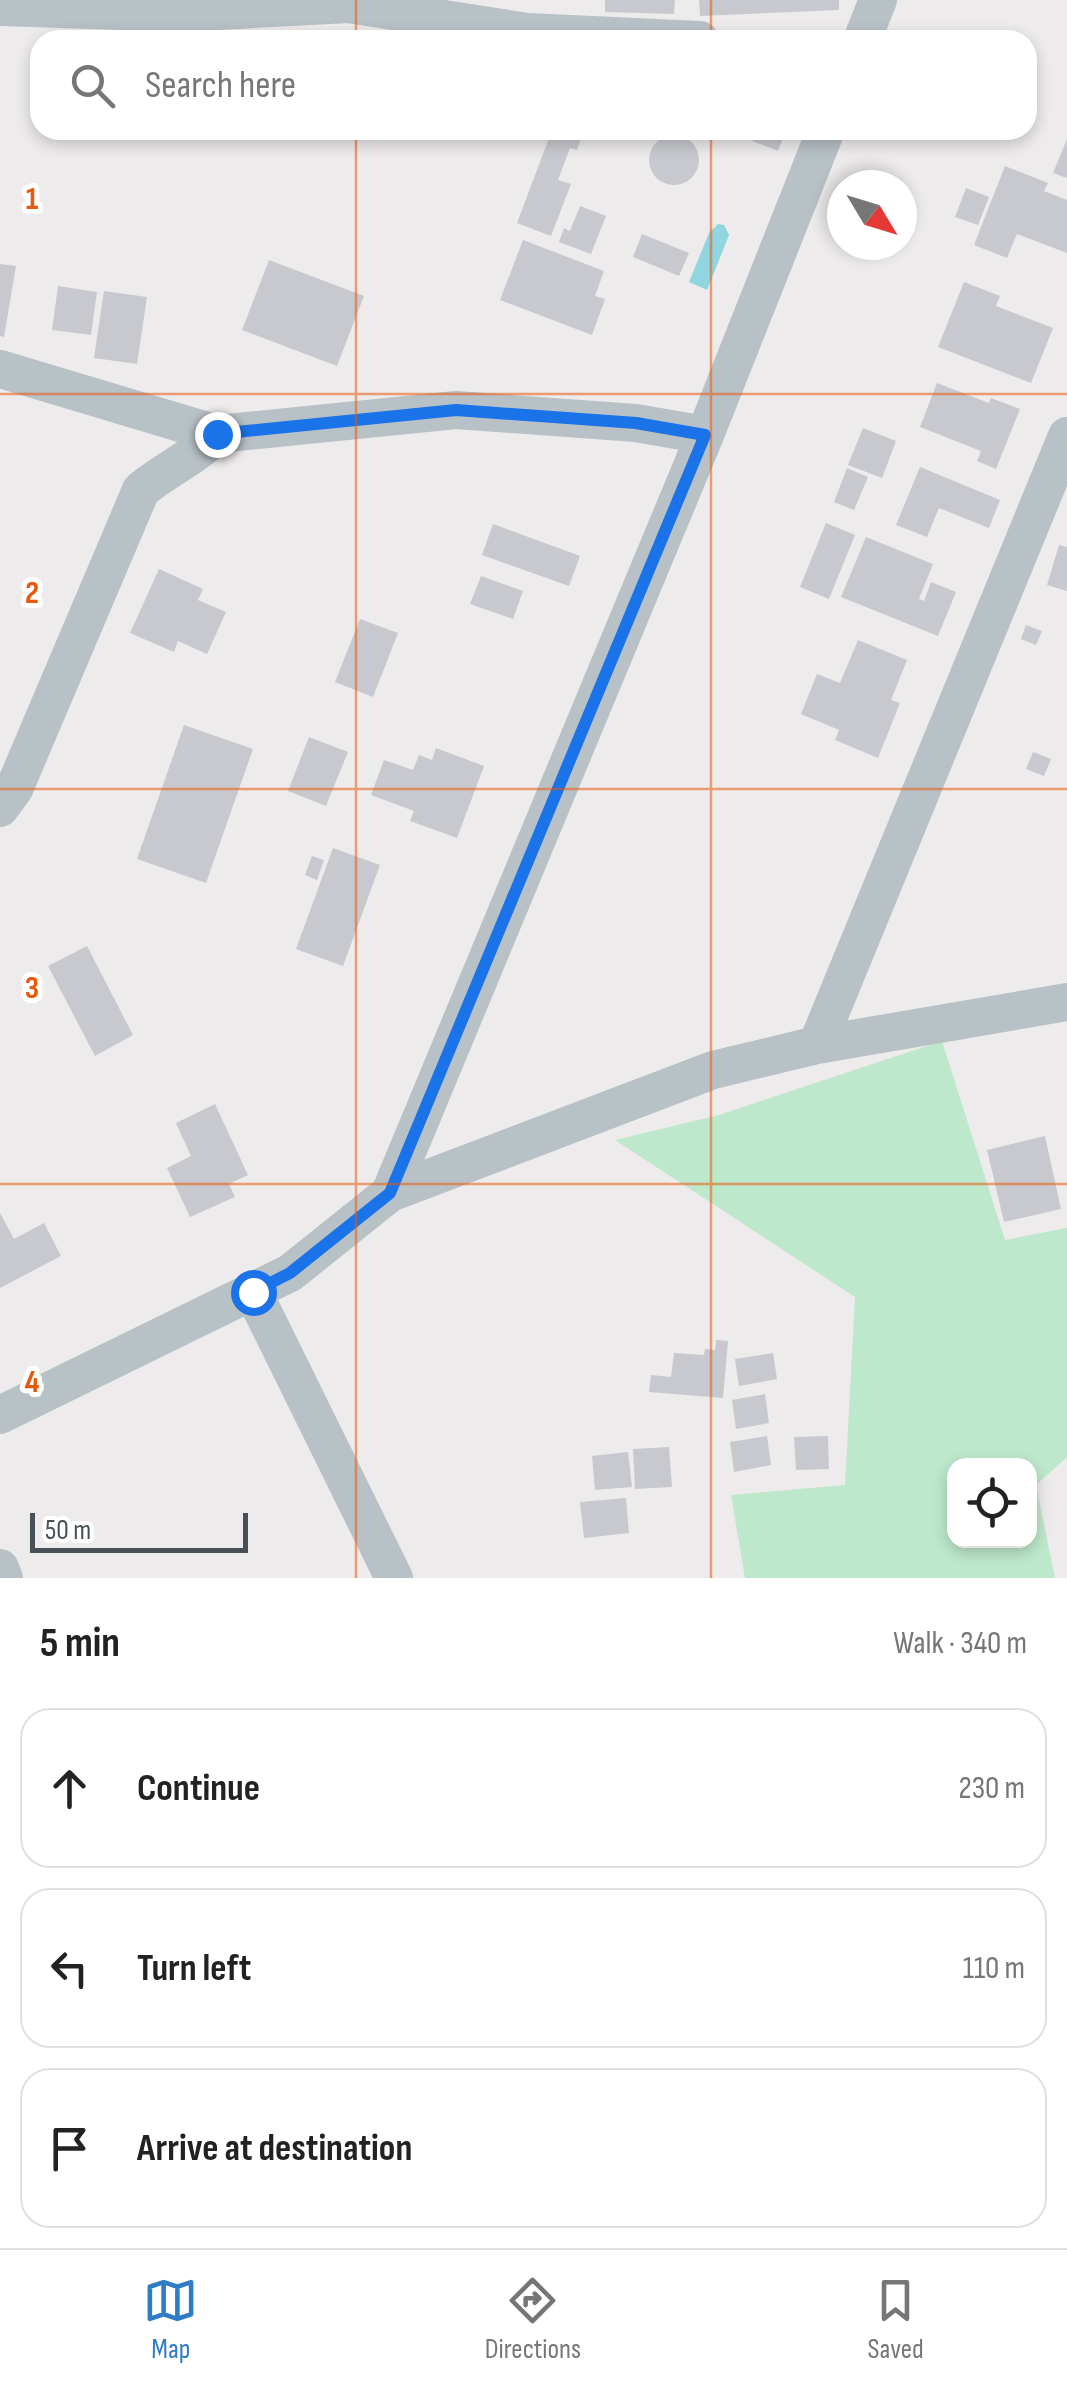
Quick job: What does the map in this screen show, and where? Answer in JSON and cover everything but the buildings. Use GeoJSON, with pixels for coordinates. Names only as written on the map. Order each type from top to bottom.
{"type":"FeatureCollection","features":[{"type":"Feature","properties":{"kind":"street"},"geometry":{"type":"LineString","coordinates":[[866,30],[878,0]]}},
{"type":"Feature","properties":{"kind":"street"},"geometry":{"type":"LineString","coordinates":[[0,6],[182,12],[349,2],[515,30]]}},
{"type":"Feature","properties":{"kind":"street"},"geometry":{"type":"LineString","coordinates":[[390,1193],[705,435],[822,140]]}},
{"type":"Feature","properties":{"kind":"street"},"geometry":{"type":"LineString","coordinates":[[0,369],[217,434],[456,410],[636,423],[705,435]]}},
{"type":"Feature","properties":{"kind":"street"},"geometry":{"type":"LineString","coordinates":[[0,808],[14,789],[141,490],[164,470],[196,456],[217,434]]}},
{"type":"Feature","properties":{"kind":"street"},"geometry":{"type":"LineString","coordinates":[[817,1045],[1067,436]]}},
{"type":"Feature","properties":{"kind":"street"},"geometry":{"type":"LineString","coordinates":[[0,1415],[290,1273],[390,1193],[713,1070],[817,1045],[1067,1002]]}},
{"type":"Feature","properties":{"kind":"street"},"geometry":{"type":"LineString","coordinates":[[253,1292],[394,1578]]}},
{"type":"Feature","properties":{"kind":"street"},"geometry":{"type":"LineString","coordinates":[[0,1568],[4,1578]]}},
{"type":"Feature","properties":{"kind":"green space"},"geometry":{"type":"Polygon","coordinates":[[[942,1041],[1005,1240],[1067,1228],[1067,1457],[1037,1484],[1037,1458],[947,1458],[947,1548],[1037,1548],[1037,1490],[1055,1578],[745,1578],[731,1495],[845,1485],[855,1297],[615,1140],[719,1115],[942,1041]]]}},
{"type":"Feature","properties":{"kind":"water"},"geometry":{"type":"Polygon","coordinates":[[[718,224],[724,225],[729,235],[707,290],[689,282],[709,233],[718,224]]]}},
{"type":"Feature","properties":{"kind":"route"},"geometry":{"type":"LineString","coordinates":[[217,434],[456,410],[636,423],[705,435],[390,1193],[290,1273],[253,1292]]}}]}
